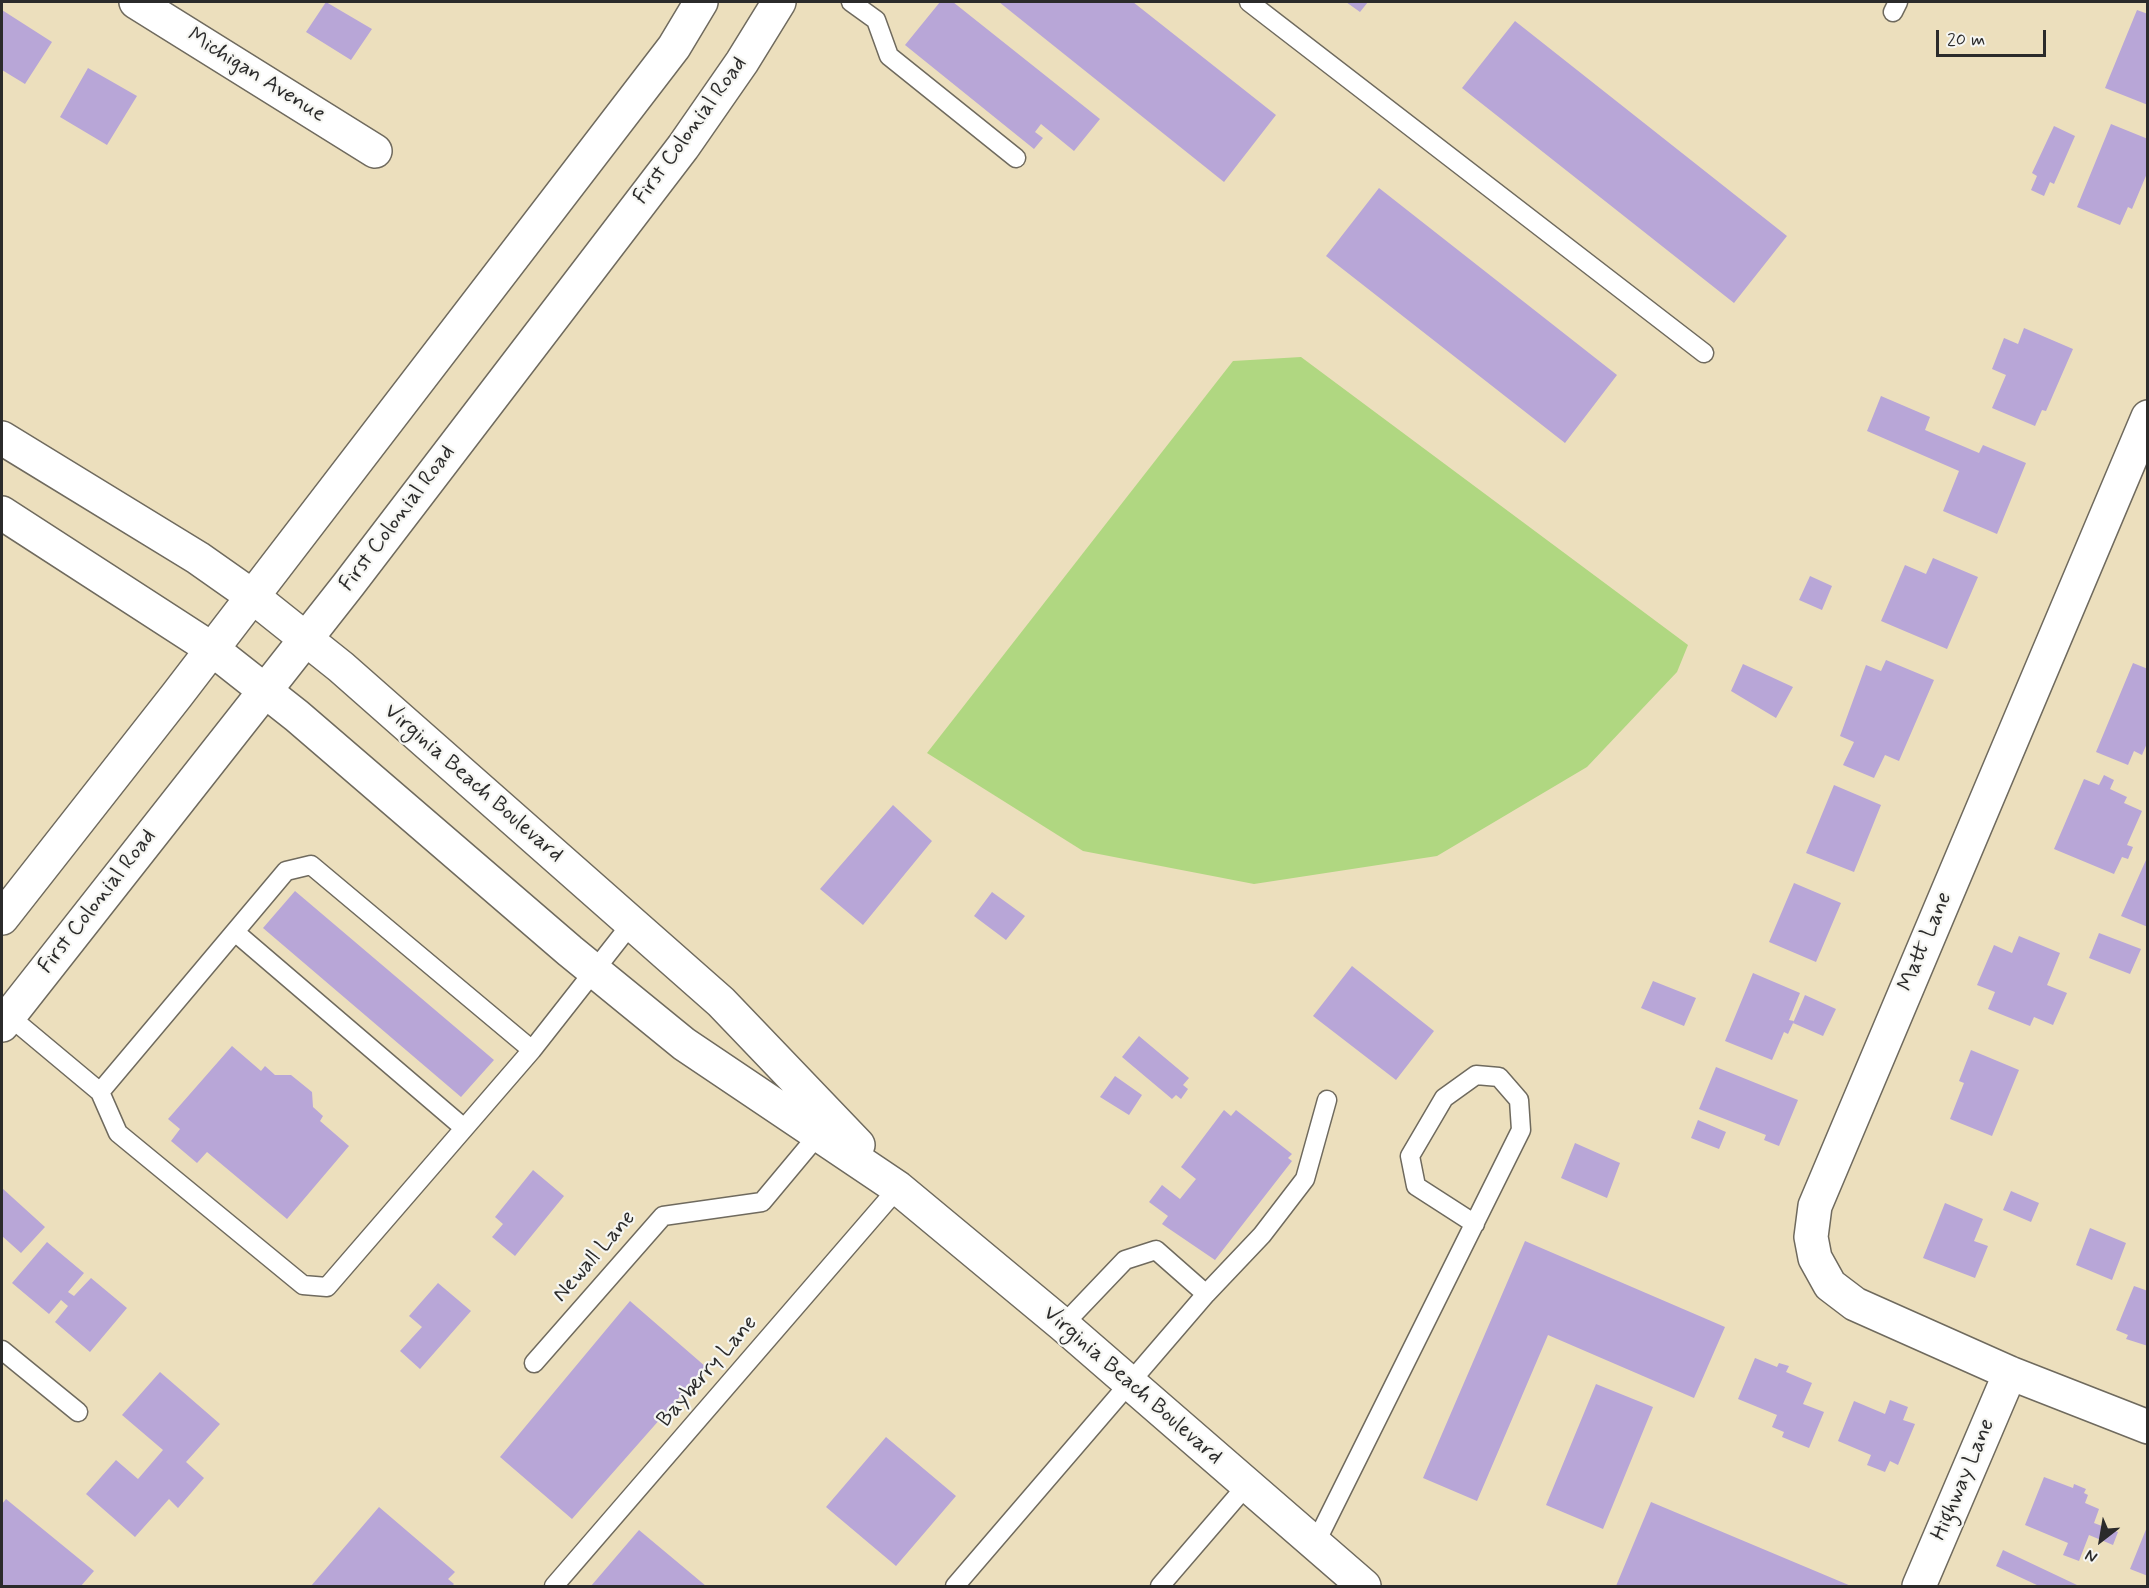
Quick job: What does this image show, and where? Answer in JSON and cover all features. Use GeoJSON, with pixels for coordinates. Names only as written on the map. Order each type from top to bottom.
{"type":"FeatureCollection","features":[{"type":"Feature","properties":{"kind":"main road","name":"Michigan Avenue"},"geometry":{"type":"LineString","coordinates":[[136,2],[375,151]]}},
{"type":"Feature","properties":{"kind":"main road"},"geometry":{"type":"LineString","coordinates":[[2,918],[212,649],[674,47],[701,2]]}},
{"type":"Feature","properties":{"kind":"main road","name":"First Colonial Road"},"geometry":{"type":"LineString","coordinates":[[5,1021],[306,639],[683,147],[742,62],[778,2]]}},
{"type":"Feature","properties":{"kind":"main road","name":"Matt Lane"},"geometry":{"type":"LineString","coordinates":[[2148,417],[1815,1206],[1811,1237],[1815,1258],[1830,1285],[1855,1304],[2010,1373],[2148,1427]]}},
{"type":"Feature","properties":{"kind":"main road","name":"Virginia Beach Boulevard"},"geometry":{"type":"LineString","coordinates":[[2,438],[198,558],[252,596],[306,639],[721,1002],[898,1188]]}},
{"type":"Feature","properties":{"kind":"main road","name":"Virginia Beach Boulevard"},"geometry":{"type":"LineString","coordinates":[[2,513],[212,649],[265,691],[594,971],[684,1044],[898,1188],[1063,1325],[1364,1587]]}},
{"type":"Feature","properties":{"kind":"main road","name":"Highway Lane"},"geometry":{"type":"LineString","coordinates":[[1919,1587],[2010,1373]]}},
{"type":"Feature","properties":{"kind":"lane"},"geometry":{"type":"LineString","coordinates":[[851,2],[876,20],[889,56],[1016,158]]}},
{"type":"Feature","properties":{"kind":"lane"},"geometry":{"type":"LineString","coordinates":[[1249,2],[1704,353]]}},
{"type":"Feature","properties":{"kind":"lane"},"geometry":{"type":"LineString","coordinates":[[100,1092],[286,871],[311,865],[532,1050]]}},
{"type":"Feature","properties":{"kind":"lane"},"geometry":{"type":"LineString","coordinates":[[5,1021],[100,1092],[118,1133],[303,1285],[327,1287],[532,1050],[631,924]]}},
{"type":"Feature","properties":{"kind":"lane"},"geometry":{"type":"LineString","coordinates":[[235,932],[464,1128]]}},
{"type":"Feature","properties":{"kind":"lane"},"geometry":{"type":"LineString","coordinates":[[1315,1544],[1475,1224],[1521,1130],[1519,1100],[1499,1077],[1476,1075],[1444,1098],[1410,1156],[1416,1186],[1475,1224]]}},
{"type":"Feature","properties":{"kind":"lane"},"geometry":{"type":"LineString","coordinates":[[955,1587],[1206,1294],[1262,1235],[1305,1179],[1327,1100]]}},
{"type":"Feature","properties":{"kind":"lane","name":"Newall Lane"},"geometry":{"type":"LineString","coordinates":[[534,1363],[663,1216],[762,1202],[818,1135]]}},
{"type":"Feature","properties":{"kind":"lane","name":"Bayberry Lane"},"geometry":{"type":"LineString","coordinates":[[554,1587],[898,1188]]}},
{"type":"Feature","properties":{"kind":"lane"},"geometry":{"type":"LineString","coordinates":[[1063,1325],[1125,1260],[1156,1250],[1206,1294]]}},
{"type":"Feature","properties":{"kind":"lane"},"geometry":{"type":"LineString","coordinates":[[2,1350],[78,1412]]}},
{"type":"Feature","properties":{"kind":"lane"},"geometry":{"type":"LineString","coordinates":[[1160,1587],[1247,1485]]}},
{"type":"Feature","properties":{"kind":"green space"},"geometry":{"type":"Polygon","coordinates":[[[1301,357],[1688,645],[1677,672],[1587,767],[1437,856],[1254,884],[1083,851],[927,753],[1233,361],[1301,357]]]}},
{"type":"Feature","properties":{"kind":"building"},"geometry":{"type":"Polygon","coordinates":[[[326,2],[372,29],[351,60],[306,32],[326,2]]]}},
{"type":"Feature","properties":{"kind":"building"},"geometry":{"type":"Polygon","coordinates":[[[940,2],[953,2],[1100,119],[1074,151],[1041,124],[1035,132],[1043,138],[1034,149],[905,45],[940,2]]]}},
{"type":"Feature","properties":{"kind":"building"},"geometry":{"type":"Polygon","coordinates":[[[999,2],[1133,2],[1276,115],[1224,182],[999,2]]]}},
{"type":"Feature","properties":{"kind":"building"},"geometry":{"type":"Polygon","coordinates":[[[1346,2],[1368,2],[1360,12],[1346,2]]]}},
{"type":"Feature","properties":{"kind":"building"},"geometry":{"type":"Polygon","coordinates":[[[2,10],[52,42],[25,84],[2,70],[2,10]]]}},
{"type":"Feature","properties":{"kind":"building"},"geometry":{"type":"Polygon","coordinates":[[[2137,10],[2148,14],[2148,105],[2105,88],[2137,10]]]}},
{"type":"Feature","properties":{"kind":"building"},"geometry":{"type":"Polygon","coordinates":[[[1515,21],[1787,236],[1734,303],[1462,88],[1515,21]]]}},
{"type":"Feature","properties":{"kind":"building"},"geometry":{"type":"Polygon","coordinates":[[[88,68],[137,96],[107,145],[60,117],[88,68]]]}},
{"type":"Feature","properties":{"kind":"building"},"geometry":{"type":"Polygon","coordinates":[[[2111,124],[2148,139],[2148,171],[2132,209],[2128,207],[2120,225],[2077,207],[2111,124]]]}},
{"type":"Feature","properties":{"kind":"building"},"geometry":{"type":"Polygon","coordinates":[[[2054,126],[2075,136],[2054,184],[2050,182],[2044,196],[2031,190],[2037,176],[2032,173],[2054,126]]]}},
{"type":"Feature","properties":{"kind":"building"},"geometry":{"type":"Polygon","coordinates":[[[1379,188],[1617,375],[1565,443],[1326,256],[1379,188]]]}},
{"type":"Feature","properties":{"kind":"building"},"geometry":{"type":"Polygon","coordinates":[[[2024,328],[2073,349],[2046,411],[2042,410],[2035,426],[1992,408],[2006,375],[1992,369],[2004,338],[2018,344],[2024,328]]]}},
{"type":"Feature","properties":{"kind":"building"},"geometry":{"type":"Polygon","coordinates":[[[1881,396],[1930,417],[1925,430],[1979,453],[1983,445],[2026,463],[1997,534],[1943,511],[1959,471],[1867,431],[1881,396]]]}},
{"type":"Feature","properties":{"kind":"building"},"geometry":{"type":"Polygon","coordinates":[[[1933,558],[1978,577],[1947,649],[1881,621],[1905,565],[1926,574],[1933,558]]]}},
{"type":"Feature","properties":{"kind":"building"},"geometry":{"type":"Polygon","coordinates":[[[1810,576],[1832,586],[1822,610],[1799,600],[1810,576]]]}},
{"type":"Feature","properties":{"kind":"building"},"geometry":{"type":"Polygon","coordinates":[[[1886,660],[1934,680],[1899,761],[1885,755],[1874,778],[1843,765],[1854,742],[1840,736],[1866,665],[1881,671],[1886,660]]]}},
{"type":"Feature","properties":{"kind":"building"},"geometry":{"type":"Polygon","coordinates":[[[2133,663],[2148,669],[2148,741],[2142,755],[2134,751],[2128,765],[2096,752],[2133,663]]]}},
{"type":"Feature","properties":{"kind":"building"},"geometry":{"type":"Polygon","coordinates":[[[1743,664],[1793,687],[1776,718],[1731,691],[1743,664]]]}},
{"type":"Feature","properties":{"kind":"building"},"geometry":{"type":"Polygon","coordinates":[[[2104,775],[2114,780],[2110,789],[2127,797],[2124,803],[2142,811],[2127,845],[2133,847],[2128,859],[2122,857],[2114,874],[2054,849],[2084,779],[2099,785],[2104,775]]]}},
{"type":"Feature","properties":{"kind":"building"},"geometry":{"type":"Polygon","coordinates":[[[1834,785],[1881,805],[1854,872],[1806,853],[1834,785]]]}},
{"type":"Feature","properties":{"kind":"building"},"geometry":{"type":"Polygon","coordinates":[[[893,805],[932,841],[863,925],[820,889],[893,805]]]}},
{"type":"Feature","properties":{"kind":"building"},"geometry":{"type":"Polygon","coordinates":[[[2146,860],[2148,861],[2148,927],[2121,916],[2146,860]]]}},
{"type":"Feature","properties":{"kind":"building"},"geometry":{"type":"Polygon","coordinates":[[[1794,883],[1841,903],[1816,962],[1769,942],[1794,883]]]}},
{"type":"Feature","properties":{"kind":"building"},"geometry":{"type":"Polygon","coordinates":[[[295,891],[494,1060],[461,1097],[263,928],[295,891]]]}},
{"type":"Feature","properties":{"kind":"building"},"geometry":{"type":"Polygon","coordinates":[[[992,892],[1025,916],[1006,940],[974,916],[992,892]]]}},
{"type":"Feature","properties":{"kind":"building"},"geometry":{"type":"Polygon","coordinates":[[[2099,933],[2141,949],[2130,974],[2089,958],[2099,933]]]}},
{"type":"Feature","properties":{"kind":"building"},"geometry":{"type":"Polygon","coordinates":[[[2019,936],[2060,953],[2047,985],[2067,993],[2053,1025],[2034,1017],[2030,1026],[1988,1009],[1995,992],[1977,985],[1994,945],[2012,953],[2019,936]]]}},
{"type":"Feature","properties":{"kind":"building"},"geometry":{"type":"Polygon","coordinates":[[[1352,966],[1434,1031],[1396,1080],[1313,1016],[1352,966]]]}},
{"type":"Feature","properties":{"kind":"building"},"geometry":{"type":"Polygon","coordinates":[[[1753,973],[1800,993],[1789,1020],[1794,1021],[1788,1034],[1784,1032],[1772,1060],[1725,1041],[1753,973]]]}},
{"type":"Feature","properties":{"kind":"building"},"geometry":{"type":"Polygon","coordinates":[[[1653,981],[1696,998],[1684,1026],[1641,1008],[1653,981]]]}},
{"type":"Feature","properties":{"kind":"building"},"geometry":{"type":"Polygon","coordinates":[[[1805,995],[1836,1009],[1823,1036],[1793,1023],[1805,995]]]}},
{"type":"Feature","properties":{"kind":"building"},"geometry":{"type":"Polygon","coordinates":[[[1139,1036],[1189,1078],[1183,1085],[1188,1089],[1181,1099],[1176,1095],[1172,1099],[1122,1057],[1139,1036]]]}},
{"type":"Feature","properties":{"kind":"building"},"geometry":{"type":"Polygon","coordinates":[[[232,1046],[261,1071],[265,1066],[275,1075],[291,1075],[312,1092],[313,1107],[323,1116],[320,1121],[349,1146],[287,1219],[207,1152],[197,1163],[171,1141],[180,1129],[168,1119],[232,1046]]]}},
{"type":"Feature","properties":{"kind":"building"},"geometry":{"type":"Polygon","coordinates":[[[1971,1050],[2019,1070],[1992,1136],[1950,1119],[1964,1083],[1959,1081],[1971,1050]]]}},
{"type":"Feature","properties":{"kind":"building"},"geometry":{"type":"Polygon","coordinates":[[[1716,1067],[1798,1100],[1779,1146],[1764,1140],[1766,1135],[1699,1109],[1716,1067]]]}},
{"type":"Feature","properties":{"kind":"building"},"geometry":{"type":"Polygon","coordinates":[[[1115,1076],[1142,1095],[1129,1115],[1100,1097],[1115,1076]]]}},
{"type":"Feature","properties":{"kind":"building"},"geometry":{"type":"Polygon","coordinates":[[[1224,1110],[1231,1116],[1236,1110],[1292,1154],[1288,1158],[1292,1161],[1215,1260],[1162,1224],[1168,1216],[1149,1202],[1162,1185],[1180,1199],[1196,1179],[1181,1167],[1224,1110]]]}},
{"type":"Feature","properties":{"kind":"building"},"geometry":{"type":"Polygon","coordinates":[[[1698,1120],[1726,1132],[1719,1149],[1691,1138],[1698,1120]]]}},
{"type":"Feature","properties":{"kind":"building"},"geometry":{"type":"Polygon","coordinates":[[[1575,1143],[1620,1163],[1607,1198],[1561,1178],[1575,1143]]]}},
{"type":"Feature","properties":{"kind":"building"},"geometry":{"type":"Polygon","coordinates":[[[533,1170],[564,1196],[515,1256],[492,1237],[503,1224],[495,1217],[533,1170]]]}},
{"type":"Feature","properties":{"kind":"building"},"geometry":{"type":"Polygon","coordinates":[[[2,1188],[45,1227],[21,1253],[2,1236],[2,1188]]]}},
{"type":"Feature","properties":{"kind":"building"},"geometry":{"type":"Polygon","coordinates":[[[2011,1191],[2039,1203],[2031,1222],[2003,1210],[2011,1191]]]}},
{"type":"Feature","properties":{"kind":"building"},"geometry":{"type":"Polygon","coordinates":[[[1945,1203],[1983,1219],[1974,1241],[1988,1246],[1975,1278],[1923,1258],[1945,1203]]]}},
{"type":"Feature","properties":{"kind":"building"},"geometry":{"type":"Polygon","coordinates":[[[2090,1228],[2126,1243],[2112,1280],[2076,1265],[2090,1228]]]}},
{"type":"Feature","properties":{"kind":"building"},"geometry":{"type":"Polygon","coordinates":[[[1525,1241],[1725,1327],[1694,1398],[1548,1335],[1477,1501],[1423,1478],[1525,1241]]]}},
{"type":"Feature","properties":{"kind":"building"},"geometry":{"type":"Polygon","coordinates":[[[47,1242],[84,1273],[68,1292],[74,1296],[91,1278],[127,1308],[90,1352],[55,1322],[68,1306],[61,1300],[49,1314],[12,1283],[47,1242]]]}},
{"type":"Feature","properties":{"kind":"building"},"geometry":{"type":"Polygon","coordinates":[[[438,1283],[471,1311],[420,1369],[400,1351],[422,1327],[409,1316],[438,1283]]]}},
{"type":"Feature","properties":{"kind":"building"},"geometry":{"type":"Polygon","coordinates":[[[2134,1286],[2148,1291],[2148,1346],[2126,1339],[2128,1335],[2116,1330],[2134,1286]]]}},
{"type":"Feature","properties":{"kind":"building"},"geometry":{"type":"Polygon","coordinates":[[[630,1301],[706,1367],[572,1519],[500,1457],[630,1301]]]}},
{"type":"Feature","properties":{"kind":"building"},"geometry":{"type":"Polygon","coordinates":[[[1755,1358],[1777,1367],[1779,1363],[1789,1366],[1786,1372],[1812,1383],[1803,1404],[1824,1412],[1809,1448],[1782,1437],[1784,1432],[1772,1427],[1777,1415],[1738,1399],[1755,1358]]]}},
{"type":"Feature","properties":{"kind":"building"},"geometry":{"type":"Polygon","coordinates":[[[160,1372],[220,1424],[186,1462],[204,1478],[178,1508],[169,1499],[135,1537],[86,1494],[116,1460],[138,1479],[163,1450],[122,1415],[160,1372]]]}},
{"type":"Feature","properties":{"kind":"building"},"geometry":{"type":"Polygon","coordinates":[[[1596,1384],[1653,1407],[1603,1529],[1546,1505],[1596,1384]]]}},
{"type":"Feature","properties":{"kind":"building"},"geometry":{"type":"Polygon","coordinates":[[[1890,1400],[1908,1407],[1903,1420],[1915,1424],[1898,1465],[1890,1461],[1885,1472],[1867,1465],[1871,1455],[1838,1441],[1854,1401],[1885,1414],[1890,1400]]]}},
{"type":"Feature","properties":{"kind":"building"},"geometry":{"type":"Polygon","coordinates":[[[886,1437],[956,1496],[896,1566],[826,1507],[886,1437]]]}},
{"type":"Feature","properties":{"kind":"building"},"geometry":{"type":"Polygon","coordinates":[[[2044,1477],[2073,1488],[2074,1484],[2086,1489],[2084,1493],[2088,1495],[2085,1503],[2099,1509],[2094,1523],[2118,1532],[2113,1545],[2089,1535],[2079,1561],[2063,1555],[2068,1543],[2025,1525],[2044,1477]]]}},
{"type":"Feature","properties":{"kind":"building"},"geometry":{"type":"Polygon","coordinates":[[[6,1499],[94,1571],[81,1586],[2,1586],[2,1504],[6,1499]]]}},
{"type":"Feature","properties":{"kind":"building"},"geometry":{"type":"Polygon","coordinates":[[[1651,1502],[1851,1586],[1616,1586],[1651,1502]]]}},
{"type":"Feature","properties":{"kind":"building"},"geometry":{"type":"Polygon","coordinates":[[[379,1507],[455,1572],[448,1579],[454,1584],[452,1586],[311,1586],[379,1507]]]}},
{"type":"Feature","properties":{"kind":"building"},"geometry":{"type":"Polygon","coordinates":[[[2148,1527],[2148,1576],[2130,1569],[2148,1527]]]}},
{"type":"Feature","properties":{"kind":"building"},"geometry":{"type":"Polygon","coordinates":[[[639,1530],[706,1586],[591,1586],[639,1530]]]}},
{"type":"Feature","properties":{"kind":"building"},"geometry":{"type":"Polygon","coordinates":[[[2003,1550],[2077,1585],[2039,1586],[1996,1566],[2003,1550]]]}}]}
